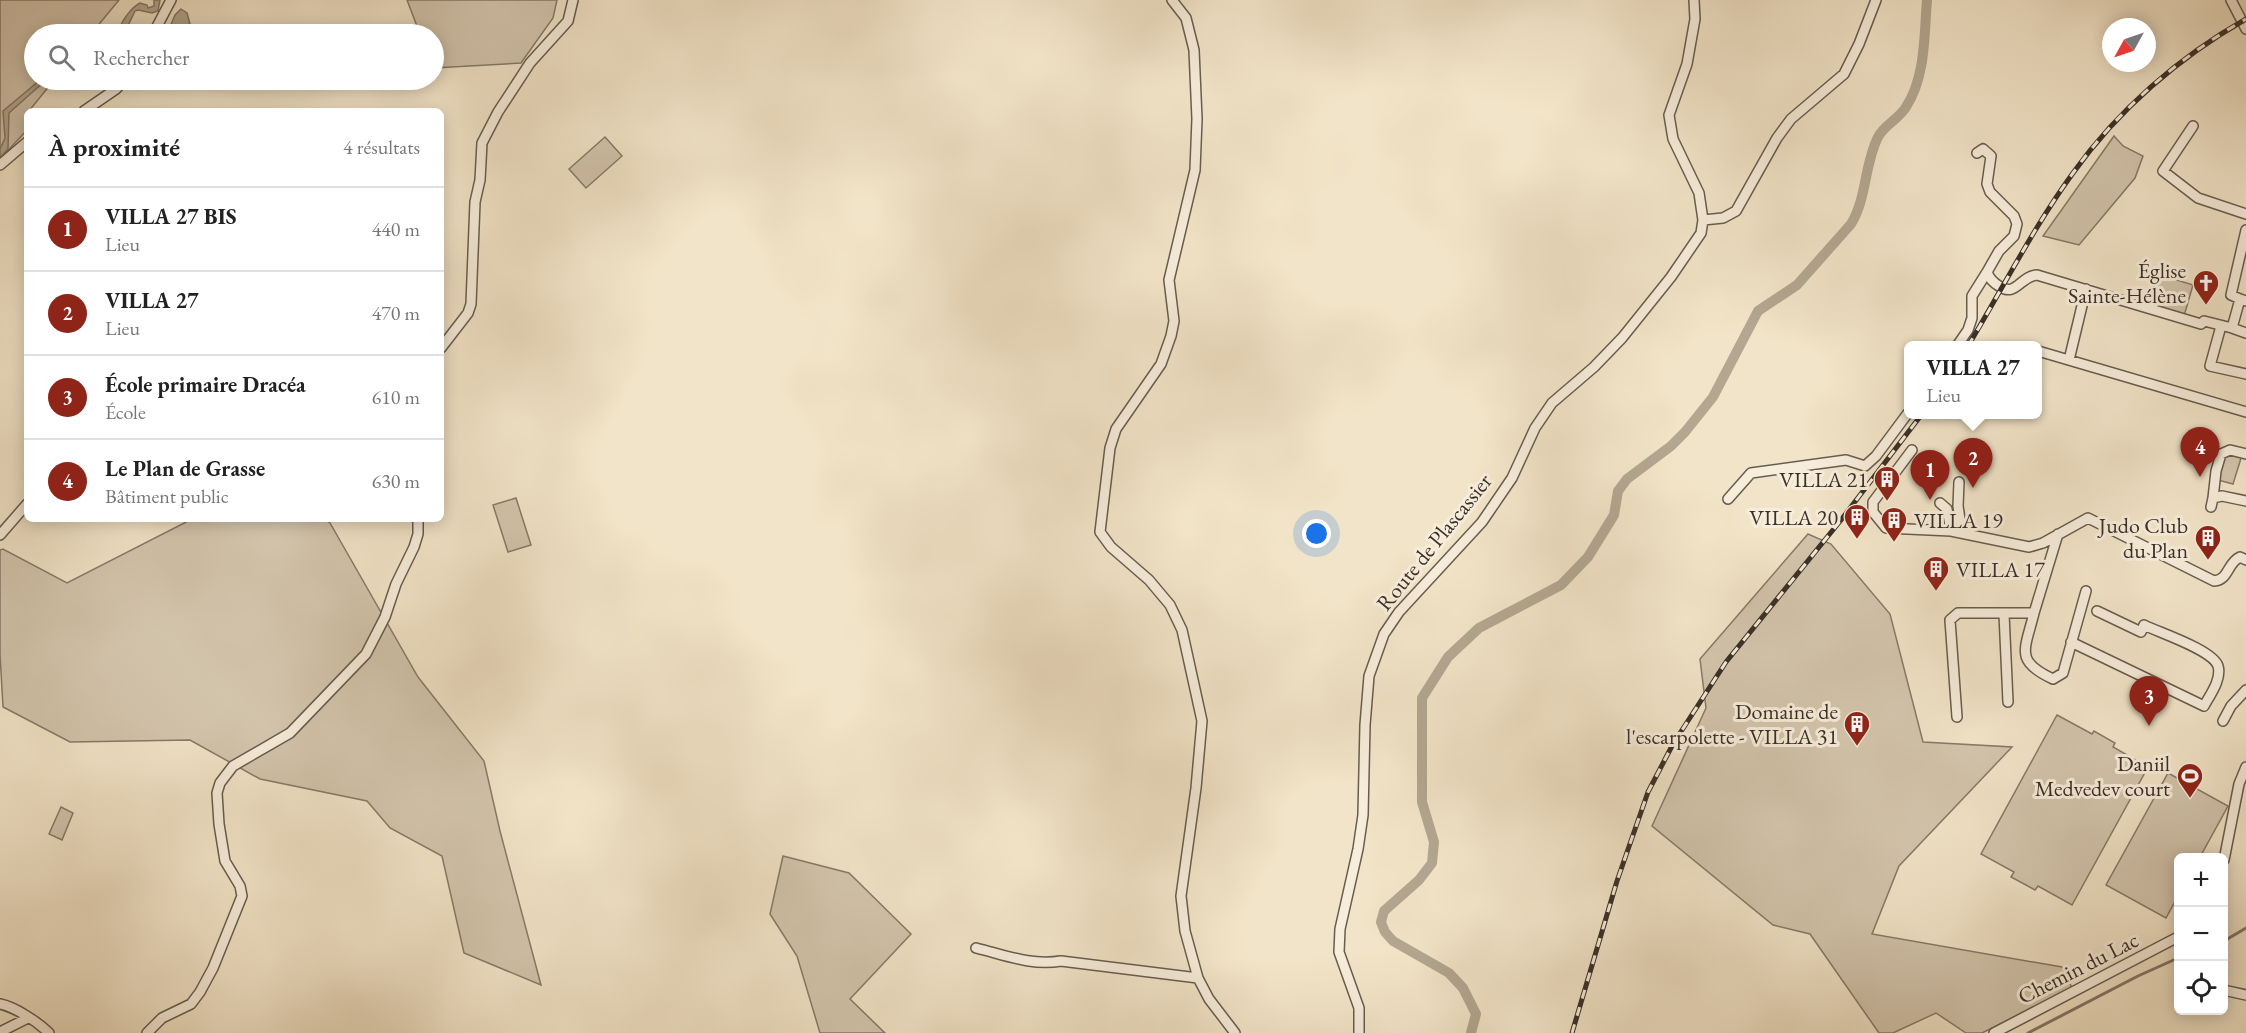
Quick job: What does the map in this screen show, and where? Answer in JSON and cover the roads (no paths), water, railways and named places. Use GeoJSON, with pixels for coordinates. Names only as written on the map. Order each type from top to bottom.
{"type":"FeatureCollection","features":[{"type":"Feature","properties":{"kind":"street"},"geometry":{"type":"LineString","coordinates":[[158,24],[171,0]]}},
{"type":"Feature","properties":{"kind":"street"},"geometry":{"type":"LineString","coordinates":[[444,344],[468,313],[471,304],[475,202],[480,180],[482,143],[498,112],[530,63],[568,21],[573,0]]}},
{"type":"Feature","properties":{"kind":"street"},"geometry":{"type":"LineString","coordinates":[[1172,0],[1186,18],[1194,50],[1197,119],[1195,170],[1169,280],[1174,321],[1171,336],[1161,364],[1116,429],[1110,448],[1100,532],[1110,547],[1149,580],[1170,605],[1182,630],[1202,721],[1196,788],[1181,896],[1185,931],[1198,978],[1209,999],[1235,1033]]}},
{"type":"Feature","properties":{"kind":"street"},"geometry":{"type":"LineString","coordinates":[[1694,0],[1695,19],[1687,64],[1669,116],[1673,139],[1699,193],[1703,220],[1723,218],[1736,211],[1771,148],[1791,119],[1844,74],[1859,44],[1876,0]]}},
{"type":"Feature","properties":{"kind":"street"},"geometry":{"type":"LineString","coordinates":[[2231,0],[2246,29]]}},
{"type":"Feature","properties":{"kind":"street"},"geometry":{"type":"LineString","coordinates":[[88,108],[115,90]]}},
{"type":"Feature","properties":{"kind":"street"},"geometry":{"type":"LineString","coordinates":[[2193,126],[2163,171],[2198,198],[2246,214]]}},
{"type":"Feature","properties":{"kind":"street"},"geometry":{"type":"LineString","coordinates":[[0,165],[24,145]]}},
{"type":"Feature","properties":{"kind":"street"},"geometry":{"type":"LineString","coordinates":[[1960,341],[1968,330],[1972,318],[1972,296],[1999,251],[2014,236],[2017,224],[2014,216],[1990,192],[1987,184],[1991,156],[1983,149],[1977,153]]}},
{"type":"Feature","properties":{"kind":"street","name":"Route de Plascassier"},"geometry":{"type":"LineString","coordinates":[[1359,1033],[1359,1008],[1339,952],[1340,928],[1358,849],[1363,815],[1365,725],[1370,676],[1384,634],[1414,593],[1482,522],[1512,478],[1535,428],[1552,403],[1594,367],[1622,338],[1671,277],[1701,233],[1703,220]]}},
{"type":"Feature","properties":{"kind":"street"},"geometry":{"type":"LineString","coordinates":[[2232,328],[2243,300],[2231,295],[2246,230]]}},
{"type":"Feature","properties":{"kind":"street"},"geometry":{"type":"LineString","coordinates":[[1987,272],[1996,284],[2007,291],[2012,290],[2031,275],[2037,275],[2201,324],[2204,321],[2246,333]]}},
{"type":"Feature","properties":{"kind":"street"},"geometry":{"type":"LineString","coordinates":[[2235,283],[2246,287]]}},
{"type":"Feature","properties":{"kind":"street"},"geometry":{"type":"LineString","coordinates":[[2069,360],[2086,289]]}},
{"type":"Feature","properties":{"kind":"street"},"geometry":{"type":"LineString","coordinates":[[2221,326],[2210,366],[2245,371]]}},
{"type":"Feature","properties":{"kind":"street"},"geometry":{"type":"LineString","coordinates":[[2042,352],[2246,412]]}},
{"type":"Feature","properties":{"kind":"street"},"geometry":{"type":"LineString","coordinates":[[1728,499],[1750,473],[1846,460],[1865,466],[1876,456],[1904,418]]}},
{"type":"Feature","properties":{"kind":"street"},"geometry":{"type":"LineString","coordinates":[[1912,450],[1873,502],[1873,512],[1886,528],[1951,531],[2029,547],[2043,543],[2088,518],[2214,580],[2225,577],[2235,559],[2240,557],[2246,560]]}},
{"type":"Feature","properties":{"kind":"street"},"geometry":{"type":"LineString","coordinates":[[2246,454],[2230,450],[2221,454],[2212,502],[2222,496],[2246,501]]}},
{"type":"Feature","properties":{"kind":"street"},"geometry":{"type":"LineString","coordinates":[[1959,482],[1958,506],[1962,533]]}},
{"type":"Feature","properties":{"kind":"street"},"geometry":{"type":"LineString","coordinates":[[1940,503],[1947,509],[1951,531]]}},
{"type":"Feature","properties":{"kind":"street"},"geometry":{"type":"LineString","coordinates":[[0,535],[24,507]]}},
{"type":"Feature","properties":{"kind":"street"},"geometry":{"type":"LineString","coordinates":[[147,1033],[162,1018],[191,1004],[200,992],[213,968],[242,897],[240,886],[225,861],[217,793],[220,783],[234,766],[290,733],[366,654],[414,547],[418,534],[417,522]]}},
{"type":"Feature","properties":{"kind":"street"},"geometry":{"type":"LineString","coordinates":[[2058,534],[2025,650],[2026,662],[2035,670],[2053,679],[2063,673],[2086,591]]}},
{"type":"Feature","properties":{"kind":"street"},"geometry":{"type":"LineString","coordinates":[[2071,642],[2204,706],[2218,678],[2218,666],[2209,655],[2144,625],[2141,632],[2097,611]]}},
{"type":"Feature","properties":{"kind":"street"},"geometry":{"type":"LineString","coordinates":[[1957,717],[1950,620],[1958,613],[2034,614]]}},
{"type":"Feature","properties":{"kind":"street"},"geometry":{"type":"LineString","coordinates":[[2004,614],[2008,702]]}},
{"type":"Feature","properties":{"kind":"street"},"geometry":{"type":"LineString","coordinates":[[2223,721],[2231,706],[2246,690]]}},
{"type":"Feature","properties":{"kind":"street"},"geometry":{"type":"LineString","coordinates":[[2224,853],[2239,784],[2246,767]]}},
{"type":"Feature","properties":{"kind":"street","name":"Chemin du Lac"},"geometry":{"type":"LineString","coordinates":[[1994,1033],[2174,939]]}},
{"type":"Feature","properties":{"kind":"street"},"geometry":{"type":"LineString","coordinates":[[976,948],[1021,961],[1047,963],[1061,961],[1198,978]]}},
{"type":"Feature","properties":{"kind":"street"},"geometry":{"type":"LineString","coordinates":[[2228,991],[2246,995]]}},
{"type":"Feature","properties":{"kind":"street"},"geometry":{"type":"LineString","coordinates":[[0,1004],[18,1010],[39,1023],[49,1033]]}},
{"type":"Feature","properties":{"kind":"street"},"geometry":{"type":"LineString","coordinates":[[0,1032],[28,1018]]}},
{"type":"Feature","properties":{"kind":"waterway"},"geometry":{"type":"LineString","coordinates":[[1471,1033],[1476,1014],[1463,988],[1449,973],[1393,941],[1385,932],[1381,922],[1384,911],[1419,880],[1432,863],[1434,842],[1422,802],[1422,698],[1448,657],[1479,628],[1561,585],[1588,557],[1614,515],[1618,491],[1627,479],[1671,446],[1713,397],[1758,311],[1797,285],[1851,224],[1860,203],[1870,159],[1878,137],[1903,111],[1913,95],[1921,69],[1927,0]]}},
{"type":"Feature","properties":{"kind":"waterway"},"geometry":{"type":"LineString","coordinates":[[2228,939],[2246,928]]}},
{"type":"Feature","properties":{"kind":"waterway"},"geometry":{"type":"LineString","coordinates":[[2028,1033],[2174,960]]}},
{"type":"Feature","properties":{"kind":"railway"},"geometry":{"type":"LineString","coordinates":[[1971,341],[2045,215],[2091,150],[2151,87],[2197,50],[2246,19]]}},
{"type":"Feature","properties":{"kind":"railway"},"geometry":{"type":"LineString","coordinates":[[1572,1033],[1617,881],[1648,792],[1673,744],[1726,662],[1841,520],[1918,419]]}},
{"type":"Feature","properties":{"kind":"place","name":"Église Sainte-Hélène"},"geometry":{"type":"Point","coordinates":[2206,306]}},
{"type":"Feature","properties":{"kind":"place","name":"Le Plan de Grasse"},"geometry":{"type":"Point","coordinates":[2200,477]}},
{"type":"Feature","properties":{"kind":"place","name":"VILLA 27"},"geometry":{"type":"Point","coordinates":[1973,488]}},
{"type":"Feature","properties":{"kind":"place","name":"VILLA 27 BIS"},"geometry":{"type":"Point","coordinates":[1930,500]}},
{"type":"Feature","properties":{"kind":"place","name":"VILLA 21"},"geometry":{"type":"Point","coordinates":[1887,502]}},
{"type":"Feature","properties":{"kind":"place","name":"VILLA 20"},"geometry":{"type":"Point","coordinates":[1857,540]}},
{"type":"Feature","properties":{"kind":"place","name":"VILLA 19"},"geometry":{"type":"Point","coordinates":[1894,543]}},
{"type":"Feature","properties":{"kind":"place","name":"Judo Club du Plan"},"geometry":{"type":"Point","coordinates":[2208,561]}},
{"type":"Feature","properties":{"kind":"place","name":"VILLA 17"},"geometry":{"type":"Point","coordinates":[1936,592]}},
{"type":"Feature","properties":{"kind":"place","name":"École primaire Dracéa"},"geometry":{"type":"Point","coordinates":[2149,726]}},
{"type":"Feature","properties":{"kind":"place","name":"Domaine de l'escarpolette - VILLA 31"},"geometry":{"type":"Point","coordinates":[1857,747]}},
{"type":"Feature","properties":{"kind":"place","name":"Daniil Medvedev court"},"geometry":{"type":"Point","coordinates":[2190,799]}}]}
